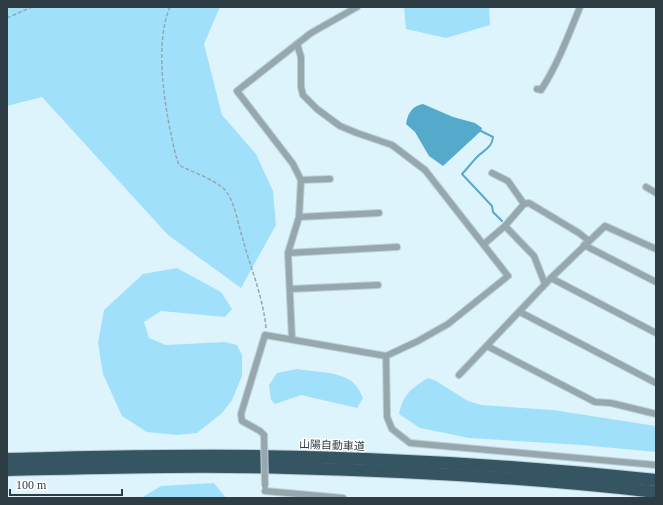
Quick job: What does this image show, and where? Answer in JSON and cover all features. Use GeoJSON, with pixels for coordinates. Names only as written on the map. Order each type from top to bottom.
{"type":"FeatureCollection","features":[{"type":"Feature","properties":{"kind":"highway","name":"山陽自動車道"},"geometry":{"type":"LineString","coordinates":[[7,459],[164,456],[294,457],[419,462],[656,480]]}},
{"type":"Feature","properties":{"kind":"highway"},"geometry":{"type":"LineString","coordinates":[[7,470],[164,467],[287,468],[419,473],[656,492]]}},
{"type":"Feature","properties":{"kind":"street"},"geometry":{"type":"LineString","coordinates":[[292,339],[288,253],[299,217],[301,180],[293,164],[237,91],[296,44],[357,7]]}},
{"type":"Feature","properties":{"kind":"street"},"geometry":{"type":"LineString","coordinates":[[537,89],[540,90],[550,75],[566,44],[580,7]]}},
{"type":"Feature","properties":{"kind":"street"},"geometry":{"type":"LineString","coordinates":[[262,498],[265,488],[264,435],[260,431],[242,421],[241,414],[265,335],[386,356],[412,344],[448,324],[508,276],[425,170],[392,145],[340,126],[317,109],[303,95],[301,88],[300,57],[296,44]]}},
{"type":"Feature","properties":{"kind":"street"},"geometry":{"type":"LineString","coordinates":[[492,173],[508,181],[524,204]]}},
{"type":"Feature","properties":{"kind":"street"},"geometry":{"type":"LineString","coordinates":[[301,180],[330,179]]}},
{"type":"Feature","properties":{"kind":"street"},"geometry":{"type":"LineString","coordinates":[[646,187],[656,192]]}},
{"type":"Feature","properties":{"kind":"street"},"geometry":{"type":"LineString","coordinates":[[484,244],[504,226],[524,204],[529,203],[579,233],[586,243],[656,282]]}},
{"type":"Feature","properties":{"kind":"street"},"geometry":{"type":"LineString","coordinates":[[299,217],[379,213]]}},
{"type":"Feature","properties":{"kind":"street"},"geometry":{"type":"LineString","coordinates":[[504,226],[534,256],[545,284]]}},
{"type":"Feature","properties":{"kind":"street"},"geometry":{"type":"LineString","coordinates":[[459,375],[545,284],[605,226],[656,249]]}},
{"type":"Feature","properties":{"kind":"street"},"geometry":{"type":"LineString","coordinates":[[288,253],[397,247]]}},
{"type":"Feature","properties":{"kind":"street"},"geometry":{"type":"LineString","coordinates":[[551,278],[656,332]]}},
{"type":"Feature","properties":{"kind":"street"},"geometry":{"type":"LineString","coordinates":[[290,289],[378,285]]}},
{"type":"Feature","properties":{"kind":"street"},"geometry":{"type":"LineString","coordinates":[[520,312],[656,384]]}},
{"type":"Feature","properties":{"kind":"street"},"geometry":{"type":"LineString","coordinates":[[487,346],[595,402],[611,403],[656,414]]}},
{"type":"Feature","properties":{"kind":"street"},"geometry":{"type":"LineString","coordinates":[[386,356],[388,417],[392,429],[410,443],[656,465]]}},
{"type":"Feature","properties":{"kind":"street"},"geometry":{"type":"LineString","coordinates":[[265,488],[343,498]]}},
{"type":"Feature","properties":{"kind":"path"},"geometry":{"type":"LineString","coordinates":[[7,18],[32,7]]}},
{"type":"Feature","properties":{"kind":"path"},"geometry":{"type":"LineString","coordinates":[[170,7],[165,17],[162,65],[165,97],[176,156],[179,165],[225,190],[234,207],[242,237],[256,278],[266,327],[265,335]]}},
{"type":"Feature","properties":{"kind":"shaded area"},"geometry":{"type":"Polygon","coordinates":[[[7,7],[220,7],[204,44],[222,115],[256,154],[273,191],[276,225],[241,288],[168,235],[42,97],[7,106],[7,7]]]}},
{"type":"Feature","properties":{"kind":"shaded area"},"geometry":{"type":"Polygon","coordinates":[[[404,7],[489,7],[490,25],[446,38],[406,29],[404,7]]]}},
{"type":"Feature","properties":{"kind":"shaded area"},"geometry":{"type":"Polygon","coordinates":[[[423,104],[453,117],[475,123],[482,128],[481,131],[443,166],[429,156],[415,132],[406,124],[413,108],[423,104]]]}},
{"type":"Feature","properties":{"kind":"shaded area"},"geometry":{"type":"Polygon","coordinates":[[[177,268],[221,292],[232,309],[225,317],[161,311],[144,322],[149,338],[166,345],[225,342],[237,345],[242,355],[242,376],[232,400],[222,413],[197,433],[177,435],[147,432],[122,416],[103,374],[98,343],[104,310],[143,274],[177,268]]]}},
{"type":"Feature","properties":{"kind":"shaded area"},"geometry":{"type":"Polygon","coordinates":[[[297,369],[331,373],[344,377],[354,384],[363,398],[357,408],[301,395],[275,404],[271,400],[269,385],[277,373],[297,369]]]}},
{"type":"Feature","properties":{"kind":"shaded area"},"geometry":{"type":"Polygon","coordinates":[[[428,378],[436,381],[468,401],[481,405],[553,410],[656,426],[656,452],[581,445],[469,438],[420,428],[399,414],[403,401],[409,392],[428,378]]]}},
{"type":"Feature","properties":{"kind":"shaded area"},"geometry":{"type":"Polygon","coordinates":[[[214,483],[226,498],[141,498],[161,486],[214,483]]]}},
{"type":"Feature","properties":{"kind":"waterway"},"geometry":{"type":"LineString","coordinates":[[479,130],[493,137],[491,144],[462,174],[492,206],[493,212],[502,221]]}}]}
